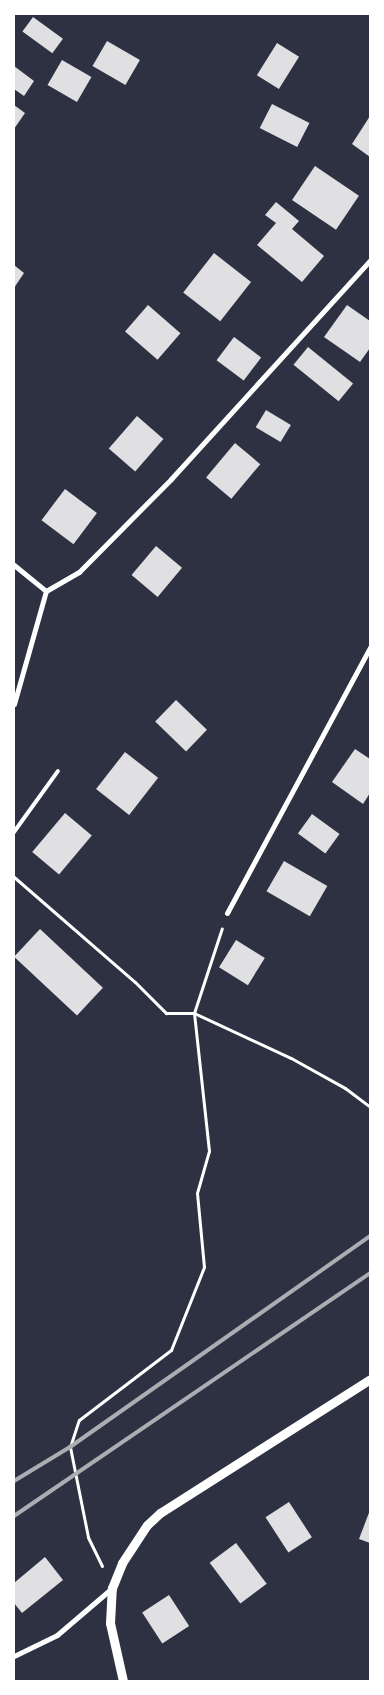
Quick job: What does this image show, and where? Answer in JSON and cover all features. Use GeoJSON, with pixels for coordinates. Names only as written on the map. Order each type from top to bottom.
{"type":"FeatureCollection","features":[{"type":"Feature","properties":{"kind":"street"},"geometry":{"type":"LineString","coordinates":[[14,704],[46,591],[79,572],[171,479],[370,260]]}},
{"type":"Feature","properties":{"kind":"street"},"geometry":{"type":"LineString","coordinates":[[14,566],[46,591]]}},
{"type":"Feature","properties":{"kind":"street"},"geometry":{"type":"LineString","coordinates":[[227,913],[370,647]]}},
{"type":"Feature","properties":{"kind":"street"},"geometry":{"type":"LineString","coordinates":[[122,1681],[110,1622],[112,1588],[136,1539],[160,1513],[370,1379]]}},
{"type":"Feature","properties":{"kind":"street"},"geometry":{"type":"LineString","coordinates":[[14,1656],[57,1635],[112,1588]]}},
{"type":"Feature","properties":{"kind":"lane"},"geometry":{"type":"LineString","coordinates":[[14,832],[58,771]]}},
{"type":"Feature","properties":{"kind":"path"},"geometry":{"type":"LineString","coordinates":[[14,877],[135,982],[166,1013],[194,1013],[291,1058],[345,1088],[370,1107]]}},
{"type":"Feature","properties":{"kind":"path"},"geometry":{"type":"LineString","coordinates":[[112,1588],[88,1537],[70,1447],[79,1420],[171,1350],[204,1267],[196,1193],[209,1151],[194,1013],[227,913]]}},
{"type":"Feature","properties":{"kind":"building"},"geometry":{"type":"Polygon","coordinates":[[[33,17],[63,39],[52,53],[22,32],[33,17]]]}},
{"type":"Feature","properties":{"kind":"building"},"geometry":{"type":"Polygon","coordinates":[[[107,41],[140,60],[125,85],[92,66],[107,41]]]}},
{"type":"Feature","properties":{"kind":"building"},"geometry":{"type":"Polygon","coordinates":[[[277,43],[299,57],[279,89],[257,75],[277,43]]]}},
{"type":"Feature","properties":{"kind":"building"},"geometry":{"type":"Polygon","coordinates":[[[62,60],[91,77],[77,102],[48,85],[62,60]]]}},
{"type":"Feature","properties":{"kind":"building"},"geometry":{"type":"Polygon","coordinates":[[[14,66],[34,81],[24,96],[14,89],[14,66]]]}},
{"type":"Feature","properties":{"kind":"building"},"geometry":{"type":"Polygon","coordinates":[[[272,104],[309,123],[297,147],[260,128],[272,104]]]}},
{"type":"Feature","properties":{"kind":"building"},"geometry":{"type":"Polygon","coordinates":[[[14,105],[25,113],[14,129],[14,105]]]}},
{"type":"Feature","properties":{"kind":"building"},"geometry":{"type":"Polygon","coordinates":[[[370,116],[370,157],[352,144],[370,116]]]}},
{"type":"Feature","properties":{"kind":"building"},"geometry":{"type":"Polygon","coordinates":[[[315,166],[359,196],[336,230],[292,200],[315,166]]]}},
{"type":"Feature","properties":{"kind":"building"},"geometry":{"type":"Polygon","coordinates":[[[276,202],[299,221],[292,229],[324,256],[302,282],[257,245],[276,223],[265,215],[276,202]]]}},
{"type":"Feature","properties":{"kind":"building"},"geometry":{"type":"Polygon","coordinates":[[[214,253],[251,282],[220,321],[183,292],[214,253]]]}},
{"type":"Feature","properties":{"kind":"building"},"geometry":{"type":"Polygon","coordinates":[[[14,265],[24,273],[14,288],[14,265]]]}},
{"type":"Feature","properties":{"kind":"building"},"geometry":{"type":"Polygon","coordinates":[[[148,305],[180,333],[157,360],[125,331],[148,305]]]}},
{"type":"Feature","properties":{"kind":"building"},"geometry":{"type":"Polygon","coordinates":[[[347,305],[370,321],[370,348],[360,362],[324,337],[347,305]]]}},
{"type":"Feature","properties":{"kind":"building"},"geometry":{"type":"Polygon","coordinates":[[[234,337],[261,357],[244,381],[217,360],[234,337]]]}},
{"type":"Feature","properties":{"kind":"building"},"geometry":{"type":"Polygon","coordinates":[[[308,347],[353,384],[339,401],[294,365],[308,347]]]}},
{"type":"Feature","properties":{"kind":"building"},"geometry":{"type":"Polygon","coordinates":[[[266,410],[291,425],[281,442],[256,427],[266,410]]]}},
{"type":"Feature","properties":{"kind":"building"},"geometry":{"type":"Polygon","coordinates":[[[137,416],[163,439],[135,471],[109,448],[137,416]]]}},
{"type":"Feature","properties":{"kind":"building"},"geometry":{"type":"Polygon","coordinates":[[[235,443],[260,464],[231,499],[206,477],[235,443]]]}},
{"type":"Feature","properties":{"kind":"building"},"geometry":{"type":"Polygon","coordinates":[[[65,489],[97,513],[73,544],[42,520],[65,489]]]}},
{"type":"Feature","properties":{"kind":"building"},"geometry":{"type":"Polygon","coordinates":[[[156,546],[182,568],[158,597],[132,575],[156,546]]]}},
{"type":"Feature","properties":{"kind":"building"},"geometry":{"type":"Polygon","coordinates":[[[176,700],[207,730],[186,751],[155,722],[176,700]]]}},
{"type":"Feature","properties":{"kind":"building"},"geometry":{"type":"Polygon","coordinates":[[[355,749],[370,759],[370,793],[363,804],[332,782],[355,749]]]}},
{"type":"Feature","properties":{"kind":"building"},"geometry":{"type":"Polygon","coordinates":[[[125,752],[158,778],[129,815],[96,789],[125,752]]]}},
{"type":"Feature","properties":{"kind":"building"},"geometry":{"type":"Polygon","coordinates":[[[65,813],[92,835],[59,875],[32,852],[65,813]]]}},
{"type":"Feature","properties":{"kind":"building"},"geometry":{"type":"Polygon","coordinates":[[[312,814],[340,834],[325,853],[298,833],[312,814]]]}},
{"type":"Feature","properties":{"kind":"building"},"geometry":{"type":"Polygon","coordinates":[[[284,861],[327,886],[310,916],[266,891],[284,861]]]}},
{"type":"Feature","properties":{"kind":"building"},"geometry":{"type":"Polygon","coordinates":[[[40,929],[103,988],[77,1015],[14,957],[40,929]]]}},
{"type":"Feature","properties":{"kind":"building"},"geometry":{"type":"Polygon","coordinates":[[[236,940],[265,958],[248,985],[219,967],[236,940]]]}},
{"type":"Feature","properties":{"kind":"building"},"geometry":{"type":"Polygon","coordinates":[[[289,1502],[312,1537],[288,1552],[266,1517],[289,1502]]]}},
{"type":"Feature","properties":{"kind":"building"},"geometry":{"type":"Polygon","coordinates":[[[370,1510],[370,1543],[359,1539],[370,1510]]]}},
{"type":"Feature","properties":{"kind":"building"},"geometry":{"type":"Polygon","coordinates":[[[236,1543],[267,1584],[240,1604],[210,1563],[236,1543]]]}},
{"type":"Feature","properties":{"kind":"building"},"geometry":{"type":"Polygon","coordinates":[[[45,1557],[63,1580],[22,1613],[14,1603],[14,1583],[45,1557]]]}},
{"type":"Feature","properties":{"kind":"building"},"geometry":{"type":"Polygon","coordinates":[[[169,1595],[189,1626],[162,1643],[142,1612],[169,1595]]]}},
{"type":"Feature","properties":{"kind":"railway"},"geometry":{"type":"LineString","coordinates":[[14,1481],[70,1447],[370,1236]]}},
{"type":"Feature","properties":{"kind":"railway"},"geometry":{"type":"LineString","coordinates":[[14,1516],[370,1273]]}}]}
